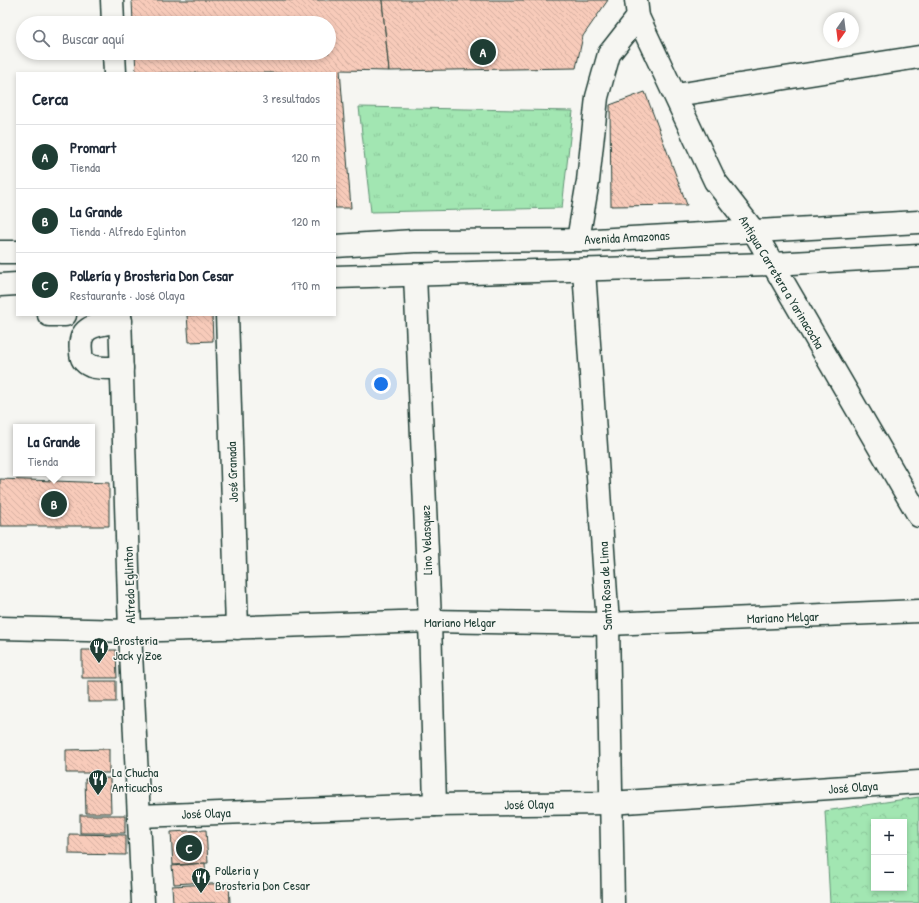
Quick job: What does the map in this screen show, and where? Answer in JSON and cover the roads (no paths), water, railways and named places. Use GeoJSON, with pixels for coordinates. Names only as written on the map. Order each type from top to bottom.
{"type":"FeatureCollection","features":[{"type":"Feature","properties":{"kind":"street"},"geometry":{"type":"LineString","coordinates":[[112,0],[113,16]]}},
{"type":"Feature","properties":{"kind":"street"},"geometry":{"type":"LineString","coordinates":[[578,240],[588,181],[597,97],[609,54],[637,8]]}},
{"type":"Feature","properties":{"kind":"street","name":"Antigua Carretera a Yarinacocha"},"geometry":{"type":"LineString","coordinates":[[637,8],[715,181],[753,230],[919,516]]}},
{"type":"Feature","properties":{"kind":"street"},"geometry":{"type":"LineString","coordinates":[[676,94],[919,57]]}},
{"type":"Feature","properties":{"kind":"street"},"geometry":{"type":"LineString","coordinates":[[114,60],[115,72]]}},
{"type":"Feature","properties":{"kind":"street","name":"Avenida Amazonas"},"geometry":{"type":"LineString","coordinates":[[336,246],[414,241],[578,240],[919,222]]}},
{"type":"Feature","properties":{"kind":"street"},"geometry":{"type":"LineString","coordinates":[[0,252],[16,252]]}},
{"type":"Feature","properties":{"kind":"street"},"geometry":{"type":"LineString","coordinates":[[336,277],[773,264],[919,256]]}},
{"type":"Feature","properties":{"kind":"street","name":"Santa Rosa de Lima"},"geometry":{"type":"LineString","coordinates":[[584,270],[608,624],[610,803],[613,903]]}},
{"type":"Feature","properties":{"kind":"street","name":"Lino Velasquez"},"geometry":{"type":"LineString","coordinates":[[415,275],[430,621],[435,805]]}},
{"type":"Feature","properties":{"kind":"street","name":"José Granada"},"geometry":{"type":"LineString","coordinates":[[227,316],[237,628]]}},
{"type":"Feature","properties":{"kind":"street"},"geometry":{"type":"LineString","coordinates":[[120,318],[85,331],[80,336],[80,348],[81,358],[84,362],[92,366],[122,368]]}},
{"type":"Feature","properties":{"kind":"street","name":"Alfredo Eglinton"},"geometry":{"type":"LineString","coordinates":[[120,318],[130,631],[143,903]]}},
{"type":"Feature","properties":{"kind":"street","name":"Mariano Melgar"},"geometry":{"type":"LineString","coordinates":[[0,628],[130,631],[430,621],[608,624],[919,611]]}},
{"type":"Feature","properties":{"kind":"street","name":"José Olaya"},"geometry":{"type":"LineString","coordinates":[[139,816],[435,805],[610,803],[919,782]]}},
{"type":"Feature","properties":{"kind":"place","name":"Promart"},"geometry":{"type":"Point","coordinates":[483,52]}},
{"type":"Feature","properties":{"kind":"place","name":"La Grande"},"geometry":{"type":"Point","coordinates":[54,504]}},
{"type":"Feature","properties":{"kind":"place","name":"Brosteria Jack y Zoe"},"geometry":{"type":"Point","coordinates":[99,664]}},
{"type":"Feature","properties":{"kind":"place","name":"La Chucha Anticuchos"},"geometry":{"type":"Point","coordinates":[98,796]}},
{"type":"Feature","properties":{"kind":"place","name":"Pollería y Brosteria Don Cesar"},"geometry":{"type":"Point","coordinates":[189,848]}},
{"type":"Feature","properties":{"kind":"place","name":"Polleria y Brosteria Don Cesar"},"geometry":{"type":"Point","coordinates":[201,894]}}]}
